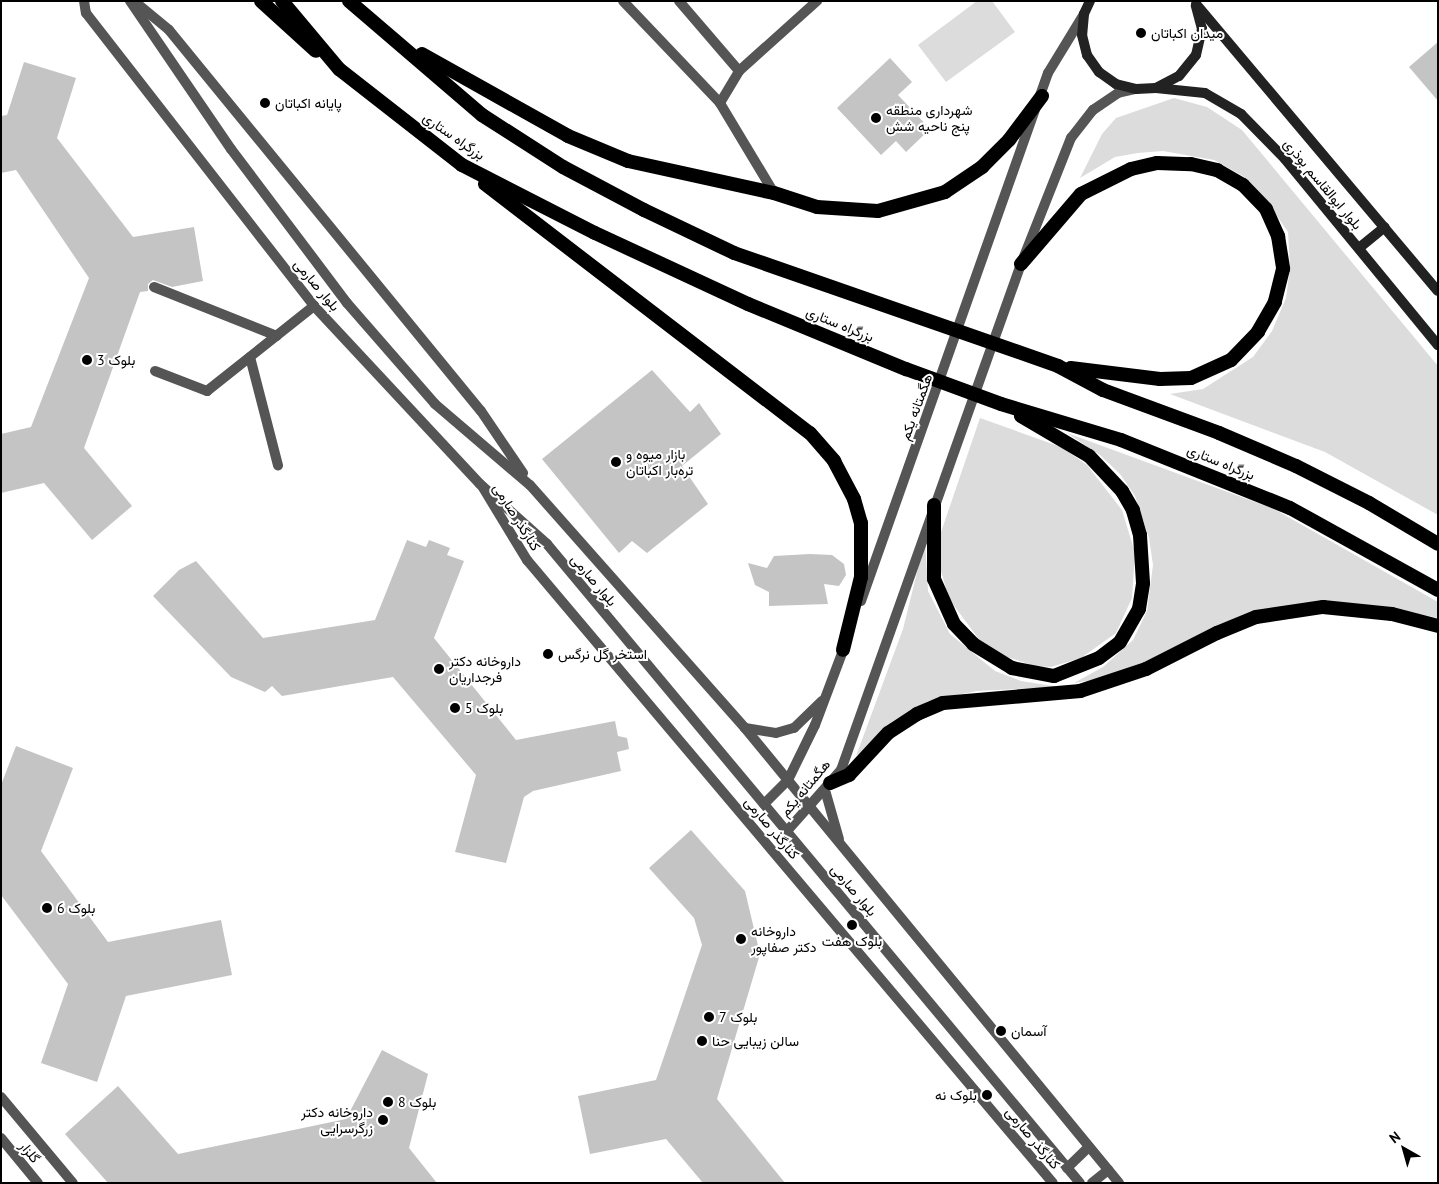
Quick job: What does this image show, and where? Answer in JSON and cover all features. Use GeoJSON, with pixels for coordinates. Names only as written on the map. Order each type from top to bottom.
{"type":"FeatureCollection","features":[{"type":"Feature","properties":{"kind":"highway"},"geometry":{"type":"LineString","coordinates":[[261,1],[289,30],[338,69]]}},
{"type":"Feature","properties":{"kind":"highway","name":"بزرگراه ستاری"},"geometry":{"type":"LineString","coordinates":[[282,1],[338,69],[462,164],[595,233],[739,300],[906,369],[1001,404],[1121,440],[1290,508],[1438,590]]}},
{"type":"Feature","properties":{"kind":"highway","name":"بزرگراه ستاری"},"geometry":{"type":"LineString","coordinates":[[349,1],[396,39],[482,115],[571,172],[734,253],[1058,366],[1103,390],[1219,433],[1296,466],[1369,502],[1438,544]]}},
{"type":"Feature","properties":{"kind":"highway"},"geometry":{"type":"LineString","coordinates":[[364,1],[396,39],[568,136],[628,161],[774,193],[817,207],[878,211],[920,201],[945,192],[982,166],[1009,140],[1042,96]]}},
{"type":"Feature","properties":{"kind":"highway"},"geometry":{"type":"LineString","coordinates":[[1021,264],[1081,194],[1131,169],[1157,163],[1190,164],[1217,170],[1243,185],[1266,210],[1278,236],[1283,269],[1274,302],[1258,332],[1231,360],[1191,378],[1160,380],[1058,366]]}},
{"type":"Feature","properties":{"kind":"highway"},"geometry":{"type":"LineString","coordinates":[[462,164],[810,433],[834,461],[854,499],[862,523],[861,577],[843,650]]}},
{"type":"Feature","properties":{"kind":"highway"},"geometry":{"type":"LineString","coordinates":[[934,505],[932,560],[934,579],[942,604],[954,624],[990,657],[1012,668],[1054,676],[1099,658],[1120,642],[1131,626],[1139,609],[1144,560],[1133,510],[1122,491],[1089,456],[1001,404]]}},
{"type":"Feature","properties":{"kind":"highway"},"geometry":{"type":"LineString","coordinates":[[827,787],[849,775],[888,733],[917,714],[943,703],[1080,691],[1146,670],[1217,632],[1256,617],[1323,607],[1392,614],[1438,626]]}},
{"type":"Feature","properties":{"kind":"main road"},"geometry":{"type":"LineString","coordinates":[[1090,1],[1084,14],[1082,35],[1092,61],[1100,72],[1116,84],[1136,89]]}},
{"type":"Feature","properties":{"kind":"main road"},"geometry":{"type":"LineString","coordinates":[[1156,88],[1180,76],[1196,55],[1202,29],[1195,3]]}},
{"type":"Feature","properties":{"kind":"main road","name":"بلوار ابوالقاسم بوذری"},"geometry":{"type":"LineString","coordinates":[[1195,3],[1438,291]]}},
{"type":"Feature","properties":{"kind":"main road","name":"بلوار ابوالقاسم بوذری"},"geometry":{"type":"LineString","coordinates":[[1136,89],[1156,88],[1205,93],[1242,114],[1286,159],[1438,345]]}},
{"type":"Feature","properties":{"kind":"main road"},"geometry":{"type":"LineString","coordinates":[[1358,248],[1385,227]]}},
{"type":"Feature","properties":{"kind":"street","name":"بلوار صارمی"},"geometry":{"type":"LineString","coordinates":[[84,1],[86,13],[314,306],[480,484],[547,544],[1080,1183]]}},
{"type":"Feature","properties":{"kind":"street","name":"بلوار صارمی"},"geometry":{"type":"LineString","coordinates":[[130,1],[231,148],[347,303],[436,404],[530,485],[745,728],[1119,1183]]}},
{"type":"Feature","properties":{"kind":"street"},"geometry":{"type":"LineString","coordinates":[[134,1],[169,30],[434,352],[481,411],[530,485]]}},
{"type":"Feature","properties":{"kind":"street"},"geometry":{"type":"LineString","coordinates":[[622,1],[720,103],[774,193]]}},
{"type":"Feature","properties":{"kind":"street"},"geometry":{"type":"LineString","coordinates":[[679,1],[739,70]]}},
{"type":"Feature","properties":{"kind":"street"},"geometry":{"type":"LineString","coordinates":[[720,103],[739,70],[817,1]]}},
{"type":"Feature","properties":{"kind":"street","name":"هگمتانه یکم"},"geometry":{"type":"LineString","coordinates":[[764,804],[788,780],[826,697],[1042,96],[1048,73],[1084,14]]}},
{"type":"Feature","properties":{"kind":"street","name":"هگمتانه یکم"},"geometry":{"type":"LineString","coordinates":[[787,831],[841,770],[1021,264],[1071,138],[1093,110],[1118,92],[1136,89]]}},
{"type":"Feature","properties":{"kind":"street"},"geometry":{"type":"LineString","coordinates":[[154,287],[277,336]]}},
{"type":"Feature","properties":{"kind":"street"},"geometry":{"type":"LineString","coordinates":[[156,370],[207,391],[314,306]]}},
{"type":"Feature","properties":{"kind":"street"},"geometry":{"type":"LineString","coordinates":[[250,357],[278,465]]}},
{"type":"Feature","properties":{"kind":"street","name":"کنارگذر صارمی"},"geometry":{"type":"LineString","coordinates":[[480,484],[527,560],[1053,1183]]}},
{"type":"Feature","properties":{"kind":"street"},"geometry":{"type":"LineString","coordinates":[[745,728],[776,733],[794,728],[826,697]]}},
{"type":"Feature","properties":{"kind":"street"},"geometry":{"type":"LineString","coordinates":[[827,787],[840,842]]}},
{"type":"Feature","properties":{"kind":"street"},"geometry":{"type":"LineString","coordinates":[[1,1097],[73,1183]]}},
{"type":"Feature","properties":{"kind":"street","name":"گلزار"},"geometry":{"type":"LineString","coordinates":[[1,1138],[38,1183]]}},
{"type":"Feature","properties":{"kind":"street"},"geometry":{"type":"LineString","coordinates":[[1067,1168],[1089,1148]]}},
{"type":"Feature","properties":{"kind":"street"},"geometry":{"type":"LineString","coordinates":[[1092,1183],[1108,1170]]}},
{"type":"Feature","properties":{"kind":"shaded area"},"geometry":{"type":"Polygon","coordinates":[[[977,1],[992,1],[1015,32],[946,82],[918,45],[977,1]]]}},
{"type":"Feature","properties":{"kind":"shaded area"},"geometry":{"type":"Polygon","coordinates":[[[1174,98],[1207,107],[1242,130],[1438,366],[1438,515],[1325,452],[1170,394],[1203,389],[1253,357],[1272,331],[1286,298],[1290,267],[1288,232],[1268,203],[1243,176],[1214,160],[1163,151],[1138,153],[1115,157],[1080,178],[1102,134],[1116,118],[1174,98]]]}},
{"type":"Feature","properties":{"kind":"shaded area"},"geometry":{"type":"Polygon","coordinates":[[[980,418],[1061,447],[1087,465],[1122,510],[1135,553],[1132,598],[1116,633],[1081,658],[1051,667],[1035,666],[1004,656],[981,642],[949,599],[937,557],[938,541],[980,418]]]}},
{"type":"Feature","properties":{"kind":"shaded area"},"geometry":{"type":"Polygon","coordinates":[[[1067,433],[1274,509],[1438,602],[1438,618],[1382,606],[1311,603],[1110,677],[1074,683],[1103,667],[1133,640],[1147,611],[1153,565],[1149,538],[1135,496],[1120,474],[1100,455],[1067,433]]]}},
{"type":"Feature","properties":{"kind":"shaded area"},"geometry":{"type":"Polygon","coordinates":[[[925,540],[928,591],[950,634],[995,671],[1021,681],[1059,687],[977,691],[928,701],[893,721],[856,756],[903,629],[925,540]]]}},
{"type":"Feature","properties":{"kind":"building"},"geometry":{"type":"Polygon","coordinates":[[[1438,42],[1438,101],[1409,67],[1438,42]]]}},
{"type":"Feature","properties":{"kind":"building"},"geometry":{"type":"Polygon","coordinates":[[[890,58],[912,82],[898,95],[930,129],[906,152],[896,141],[881,155],[837,108],[890,58]]]}},
{"type":"Feature","properties":{"kind":"building","name":"بلوک 3"},"geometry":{"type":"Polygon","coordinates":[[[24,62],[76,78],[57,138],[133,237],[194,227],[203,281],[172,287],[153,280],[148,284],[148,291],[140,292],[84,448],[132,506],[92,540],[44,483],[1,493],[1,434],[31,427],[89,278],[16,170],[1,173],[1,116],[7,115],[24,62]]]}},
{"type":"Feature","properties":{"kind":"building","name":"بازار میوه و تره‌بار اکباتان"},"geometry":{"type":"Polygon","coordinates":[[[652,370],[690,412],[699,403],[721,434],[682,466],[708,504],[647,553],[632,541],[619,553],[542,459],[652,370]]]}},
{"type":"Feature","properties":{"kind":"building","name":"بلوک 5"},"geometry":{"type":"Polygon","coordinates":[[[407,540],[426,547],[429,540],[450,548],[447,555],[464,561],[434,638],[516,740],[615,721],[618,736],[627,738],[629,749],[617,752],[621,771],[533,791],[524,797],[506,863],[455,852],[476,775],[393,677],[282,696],[272,686],[265,692],[231,677],[153,596],[179,570],[196,561],[263,638],[375,620],[407,540]]]}},
{"type":"Feature","properties":{"kind":"building"},"geometry":{"type":"Polygon","coordinates":[[[832,555],[844,564],[846,575],[839,586],[824,584],[828,604],[769,606],[769,592],[755,585],[748,563],[767,568],[774,556],[832,555]]]}},
{"type":"Feature","properties":{"kind":"building","name":"بلوک 6"},"geometry":{"type":"Polygon","coordinates":[[[16,746],[73,768],[41,851],[108,942],[221,920],[232,975],[126,996],[97,1082],[41,1063],[68,984],[1,895],[1,785],[16,746]]]}},
{"type":"Feature","properties":{"kind":"building","name":"بلوک 7"},"geometry":{"type":"Polygon","coordinates":[[[691,830],[745,891],[760,954],[717,1099],[785,1183],[703,1183],[666,1139],[590,1154],[578,1096],[656,1080],[702,945],[694,918],[649,868],[691,830]]]}},
{"type":"Feature","properties":{"kind":"building","name":"بلوک 8"},"geometry":{"type":"Polygon","coordinates":[[[382,1050],[428,1074],[409,1148],[437,1183],[108,1183],[65,1134],[118,1086],[178,1154],[346,1119],[382,1050]]]}},
{"type":"Feature","properties":{"kind":"place","name":"میدان اکباتان"},"geometry":{"type":"Point","coordinates":[1141,33]}},
{"type":"Feature","properties":{"kind":"place","name":"پایانه اکباتان"},"geometry":{"type":"Point","coordinates":[265,103]}},
{"type":"Feature","properties":{"kind":"place","name":"شهرداری منطقه پنج ناحیه شش"},"geometry":{"type":"Point","coordinates":[876,118]}},
{"type":"Feature","properties":{"kind":"place","name":"بلوک 3"},"geometry":{"type":"Point","coordinates":[87,360]}},
{"type":"Feature","properties":{"kind":"place","name":"بازار میوه و تره‌بار اکباتان"},"geometry":{"type":"Point","coordinates":[616,462]}},
{"type":"Feature","properties":{"kind":"place","name":"استخر گل نرگس"},"geometry":{"type":"Point","coordinates":[548,654]}},
{"type":"Feature","properties":{"kind":"place","name":"داروخانه دکتر فرجداریان"},"geometry":{"type":"Point","coordinates":[439,669]}},
{"type":"Feature","properties":{"kind":"place","name":"بلوک 5"},"geometry":{"type":"Point","coordinates":[455,708]}},
{"type":"Feature","properties":{"kind":"place","name":"بلوک 6"},"geometry":{"type":"Point","coordinates":[47,908]}},
{"type":"Feature","properties":{"kind":"place","name":"بلوک هفت"},"geometry":{"type":"Point","coordinates":[852,925]}},
{"type":"Feature","properties":{"kind":"place","name":"داروخانه دکتر صفاپور"},"geometry":{"type":"Point","coordinates":[741,939]}},
{"type":"Feature","properties":{"kind":"place","name":"بلوک 7"},"geometry":{"type":"Point","coordinates":[709,1017]}},
{"type":"Feature","properties":{"kind":"place","name":"آسمان"},"geometry":{"type":"Point","coordinates":[1001,1031]}},
{"type":"Feature","properties":{"kind":"place","name":"سالن زیبایی حنا"},"geometry":{"type":"Point","coordinates":[702,1041]}},
{"type":"Feature","properties":{"kind":"place","name":"بلوک نه"},"geometry":{"type":"Point","coordinates":[987,1095]}},
{"type":"Feature","properties":{"kind":"place","name":"بلوک 8"},"geometry":{"type":"Point","coordinates":[388,1102]}},
{"type":"Feature","properties":{"kind":"place","name":"داروخانه دکتر زرگرسرایی"},"geometry":{"type":"Point","coordinates":[383,1120]}}]}
